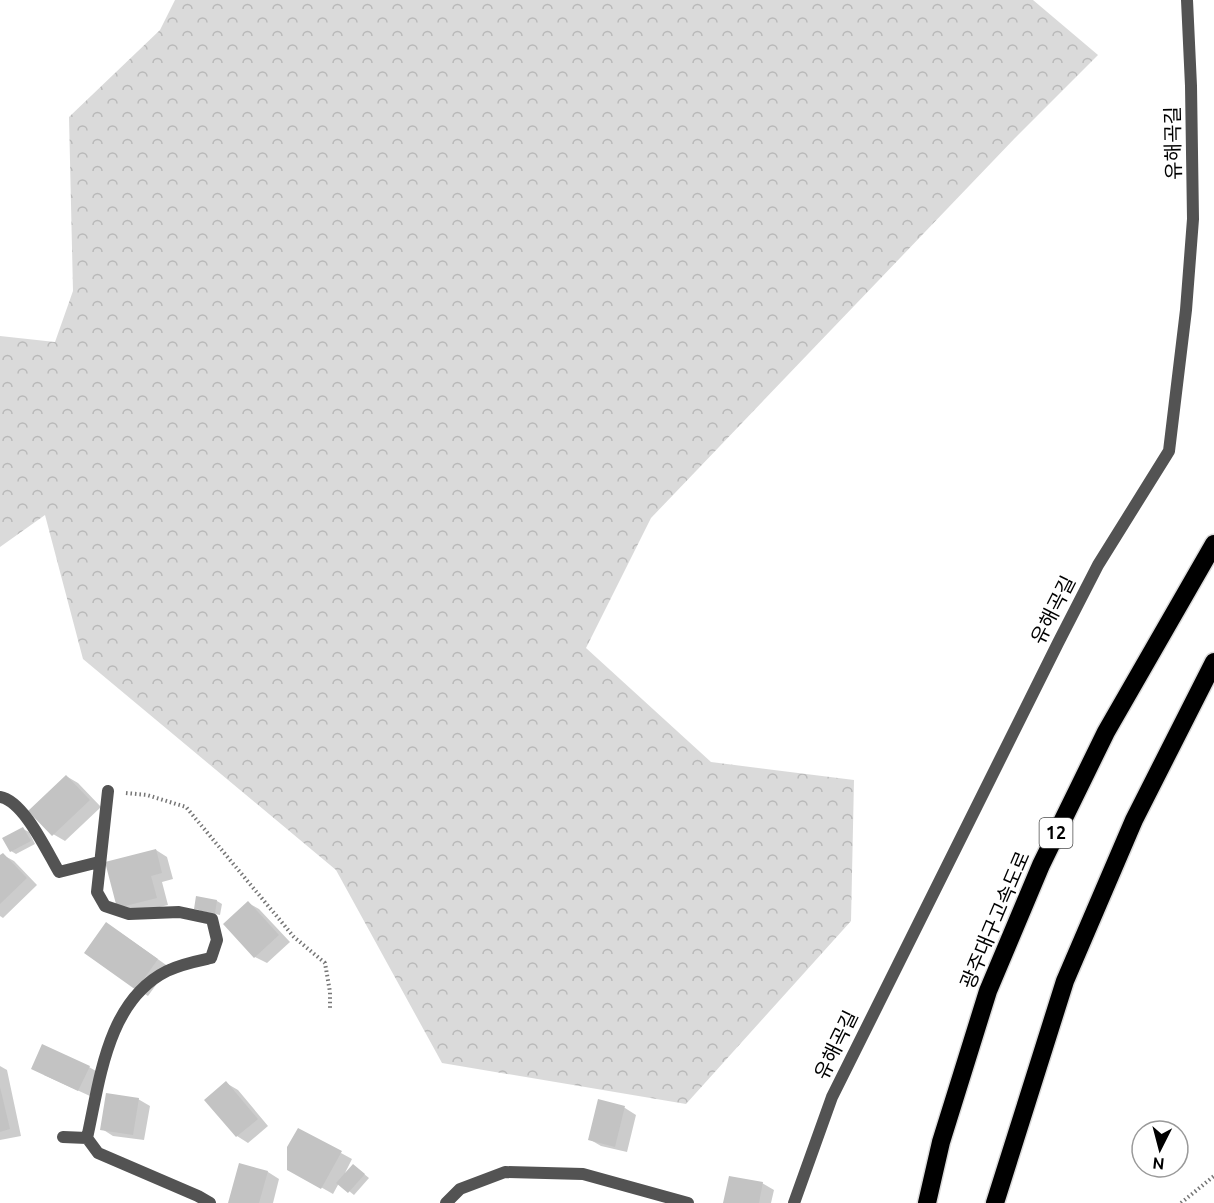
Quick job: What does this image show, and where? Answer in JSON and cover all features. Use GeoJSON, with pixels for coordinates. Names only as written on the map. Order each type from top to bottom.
{"type":"FeatureCollection","features":[{"type":"Feature","properties":{"kind":"highway","name":"광주대구고속도로"},"geometry":{"type":"LineString","coordinates":[[926,1203],[941,1142],[988,991],[1041,865],[1106,732],[1214,544]]}},
{"type":"Feature","properties":{"kind":"highway"},"geometry":{"type":"LineString","coordinates":[[997,1203],[1006,1164],[1065,981],[1134,820],[1214,663]]}},
{"type":"Feature","properties":{"kind":"highway"},"geometry":{"type":"LineString","coordinates":[[914,1203],[941,1142]]}},
{"type":"Feature","properties":{"kind":"street","name":"유해곡길"},"geometry":{"type":"LineString","coordinates":[[794,1203],[832,1097],[1058,643],[1098,565],[1169,451],[1186,310],[1192,219],[1191,86],[1187,0]]}},
{"type":"Feature","properties":{"kind":"street"},"geometry":{"type":"LineString","coordinates":[[108,791],[97,892],[105,906],[129,914],[179,912],[212,919],[217,940],[211,958],[166,971],[145,988],[122,1014],[103,1061],[87,1138],[98,1153],[210,1203]]}},
{"type":"Feature","properties":{"kind":"street"},"geometry":{"type":"LineString","coordinates":[[0,797],[6,798],[23,813],[59,872],[99,862]]}},
{"type":"Feature","properties":{"kind":"street"},"geometry":{"type":"LineString","coordinates":[[63,1137],[87,1138]]}},
{"type":"Feature","properties":{"kind":"street"},"geometry":{"type":"LineString","coordinates":[[446,1203],[460,1189],[505,1172],[583,1174],[688,1203]]}},
{"type":"Feature","properties":{"kind":"path"},"geometry":{"type":"LineString","coordinates":[[108,791],[147,795],[186,807],[294,937],[325,963],[330,992],[330,1010]]}},
{"type":"Feature","properties":{"kind":"path"},"geometry":{"type":"LineString","coordinates":[[1181,1203],[1214,1176]]}},
{"type":"Feature","properties":{"kind":"green space"},"geometry":{"type":"Polygon","coordinates":[[[175,0],[1033,0],[1098,55],[1015,138],[651,518],[586,648],[711,762],[854,780],[851,921],[686,1104],[442,1063],[336,870],[83,659],[45,515],[0,547],[0,336],[55,342],[73,291],[69,117],[160,30],[175,0]]]}},
{"type":"Feature","properties":{"kind":"building"},"geometry":{"type":"Polygon","coordinates":[[[66,775],[90,800],[52,836],[28,811],[66,775]]]}},
{"type":"Feature","properties":{"kind":"building"},"geometry":{"type":"Polygon","coordinates":[[[23,827],[31,841],[10,852],[2,838],[23,827]]]}},
{"type":"Feature","properties":{"kind":"building"},"geometry":{"type":"Polygon","coordinates":[[[156,849],[162,873],[151,876],[157,898],[117,908],[105,862],[156,849]]]}},
{"type":"Feature","properties":{"kind":"building"},"geometry":{"type":"Polygon","coordinates":[[[3,853],[27,878],[0,904],[0,855],[3,853]]]}},
{"type":"Feature","properties":{"kind":"building"},"geometry":{"type":"Polygon","coordinates":[[[196,896],[217,900],[215,913],[194,909],[196,896]]]}},
{"type":"Feature","properties":{"kind":"building"},"geometry":{"type":"Polygon","coordinates":[[[248,901],[279,935],[254,958],[223,924],[248,901]]]}},
{"type":"Feature","properties":{"kind":"building"},"geometry":{"type":"Polygon","coordinates":[[[106,922],[158,959],[136,990],[84,953],[106,922]]]}},
{"type":"Feature","properties":{"kind":"building"},"geometry":{"type":"Polygon","coordinates":[[[42,1044],[90,1066],[78,1091],[31,1069],[42,1044]]]}},
{"type":"Feature","properties":{"kind":"building"},"geometry":{"type":"Polygon","coordinates":[[[226,1081],[258,1119],[236,1137],[204,1100],[226,1081]]]}},
{"type":"Feature","properties":{"kind":"building"},"geometry":{"type":"Polygon","coordinates":[[[0,1087],[10,1129],[0,1132],[0,1087]]]}},
{"type":"Feature","properties":{"kind":"building"},"geometry":{"type":"Polygon","coordinates":[[[106,1093],[139,1098],[133,1135],[100,1130],[106,1093]]]}},
{"type":"Feature","properties":{"kind":"building"},"geometry":{"type":"Polygon","coordinates":[[[598,1099],[625,1106],[615,1147],[588,1140],[598,1099]]]}},
{"type":"Feature","properties":{"kind":"building"},"geometry":{"type":"Polygon","coordinates":[[[298,1128],[342,1151],[321,1189],[287,1170],[287,1147],[298,1128]]]}},
{"type":"Feature","properties":{"kind":"building"},"geometry":{"type":"Polygon","coordinates":[[[239,1163],[268,1171],[259,1203],[228,1203],[239,1163]]]}},
{"type":"Feature","properties":{"kind":"building"},"geometry":{"type":"Polygon","coordinates":[[[353,1164],[365,1174],[348,1193],[336,1183],[353,1164]]]}},
{"type":"Feature","properties":{"kind":"building"},"geometry":{"type":"Polygon","coordinates":[[[729,1176],[763,1182],[759,1203],[723,1203],[729,1176]]]}}]}
